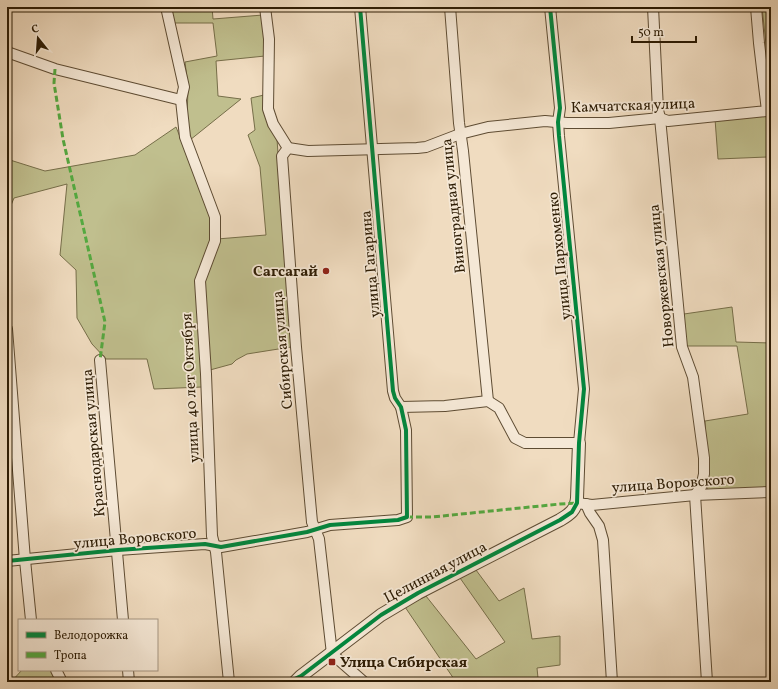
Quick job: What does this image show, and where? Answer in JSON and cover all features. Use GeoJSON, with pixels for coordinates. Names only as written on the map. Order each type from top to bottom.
{"type":"FeatureCollection","features":[{"type":"Feature","properties":{"kind":"street"},"geometry":{"type":"LineString","coordinates":[[7,52],[56,69],[181,100],[184,87],[166,7]]}},
{"type":"Feature","properties":{"kind":"street"},"geometry":{"type":"LineString","coordinates":[[265,7],[269,39],[268,109],[273,124],[288,148]]}},
{"type":"Feature","properties":{"kind":"street","name":"улица Гагарина"},"geometry":{"type":"LineString","coordinates":[[360,7],[393,391],[395,398],[401,407],[406,430],[407,517]]}},
{"type":"Feature","properties":{"kind":"street","name":"Виноградная улица"},"geometry":{"type":"LineString","coordinates":[[450,7],[460,134],[463,151],[488,401]]}},
{"type":"Feature","properties":{"kind":"street","name":"улица Пархоменко"},"geometry":{"type":"LineString","coordinates":[[550,7],[560,108],[558,122],[584,389],[579,443],[582,504],[598,526],[602,540],[612,682]]}},
{"type":"Feature","properties":{"kind":"street","name":"Новоржевская улица"},"geometry":{"type":"LineString","coordinates":[[653,7],[658,110],[682,347],[693,377],[704,458],[704,474],[701,487],[695,495],[707,682]]}},
{"type":"Feature","properties":{"kind":"street","name":"Камчатская улица"},"geometry":{"type":"LineString","coordinates":[[288,148],[308,151],[417,148],[426,147],[460,134],[488,127],[545,121],[609,123],[660,118],[668,121],[768,111],[756,7]]}},
{"type":"Feature","properties":{"kind":"street","name":"улица 40 лет Октября"},"geometry":{"type":"LineString","coordinates":[[181,100],[185,137],[215,217],[215,241],[200,281],[206,374],[212,536],[216,552],[230,682]]}},
{"type":"Feature","properties":{"kind":"street","name":"Сибирская улица"},"geometry":{"type":"LineString","coordinates":[[288,148],[282,156],[296,355],[312,522],[319,539],[332,654]]}},
{"type":"Feature","properties":{"kind":"street"},"geometry":{"type":"LineString","coordinates":[[7,329],[24,560],[31,619]]}},
{"type":"Feature","properties":{"kind":"street","name":"Краснодарская улица"},"geometry":{"type":"LineString","coordinates":[[100,360],[124,619]]}},
{"type":"Feature","properties":{"kind":"street"},"geometry":{"type":"LineString","coordinates":[[401,407],[445,406],[488,401],[499,408],[515,438],[525,443],[579,443]]}},
{"type":"Feature","properties":{"kind":"street","name":"улица Воровского"},"geometry":{"type":"LineString","coordinates":[[582,504],[592,505],[695,495],[771,492]]}},
{"type":"Feature","properties":{"kind":"street","name":"Целинная улица"},"geometry":{"type":"LineString","coordinates":[[288,682],[298,679],[381,615],[418,593],[560,520],[582,504]]}},
{"type":"Feature","properties":{"kind":"street","name":"улица Воровского"},"geometry":{"type":"LineString","coordinates":[[7,562],[118,550],[205,544],[222,547],[316,530],[330,525],[398,520],[407,517]]}},
{"type":"Feature","properties":{"kind":"street"},"geometry":{"type":"LineString","coordinates":[[332,654],[364,682]]}},
{"type":"Feature","properties":{"kind":"street"},"geometry":{"type":"LineString","coordinates":[[56,671],[62,682]]}},
{"type":"Feature","properties":{"kind":"street"},"geometry":{"type":"LineString","coordinates":[[128,671],[129,682]]}},
{"type":"Feature","properties":{"kind":"shaded area"},"geometry":{"type":"Polygon","coordinates":[[[170,7],[212,7],[213,19],[263,15],[265,56],[216,61],[218,96],[241,99],[190,140],[187,120],[188,87],[185,62],[217,56],[213,23],[174,23],[170,7]]]}},
{"type":"Feature","properties":{"kind":"shaded area"},"geometry":{"type":"Polygon","coordinates":[[[762,7],[771,7],[771,91],[762,7]]]}},
{"type":"Feature","properties":{"kind":"shaded area"},"geometry":{"type":"Polygon","coordinates":[[[264,95],[277,139],[291,347],[247,354],[232,364],[210,370],[202,387],[154,389],[147,359],[106,359],[92,344],[77,318],[76,270],[60,255],[67,184],[14,198],[7,215],[7,151],[10,160],[45,171],[135,155],[176,127],[206,201],[217,239],[266,235],[260,167],[248,135],[255,130],[251,98],[264,95]]]}},
{"type":"Feature","properties":{"kind":"shaded area"},"geometry":{"type":"Polygon","coordinates":[[[771,112],[771,192],[767,157],[718,159],[715,119],[771,112]]]}},
{"type":"Feature","properties":{"kind":"shaded area"},"geometry":{"type":"Polygon","coordinates":[[[732,307],[736,342],[771,343],[771,497],[704,497],[708,487],[705,421],[748,414],[737,346],[686,346],[684,314],[732,307]]]}},
{"type":"Feature","properties":{"kind":"shaded area"},"geometry":{"type":"Polygon","coordinates":[[[476,570],[499,601],[524,588],[532,639],[560,636],[560,665],[537,668],[538,678],[499,682],[456,682],[405,607],[426,596],[476,659],[505,642],[460,578],[476,570]]]}},
{"type":"Feature","properties":{"kind":"shaded area"},"geometry":{"type":"Polygon","coordinates":[[[21,671],[52,671],[55,677],[43,682],[11,682],[21,671]]]}},
{"type":"Feature","properties":{"kind":"marked path"},"geometry":{"type":"LineString","coordinates":[[55,69],[54,83],[63,139],[105,322],[100,360]]}},
{"type":"Feature","properties":{"kind":"marked path"},"geometry":{"type":"LineString","coordinates":[[407,517],[432,517],[577,503]]}},
{"type":"Feature","properties":{"kind":"cycle path"},"geometry":{"type":"LineString","coordinates":[[7,561],[118,550],[205,544],[221,547],[307,532],[330,525],[398,520],[407,517],[406,430],[401,407],[395,398],[393,391],[360,7]]}},
{"type":"Feature","properties":{"kind":"cycle path"},"geometry":{"type":"LineString","coordinates":[[288,682],[301,676],[381,615],[418,593],[560,520],[572,512],[577,503],[579,443],[584,389],[559,136],[558,122],[560,108],[550,7]]}},
{"type":"Feature","properties":{"kind":"place","name":"Сагсагай"},"geometry":{"type":"Point","coordinates":[326,271]}},
{"type":"Feature","properties":{"kind":"place","name":"Улица Сибирская"},"geometry":{"type":"Point","coordinates":[332,662]}}]}
